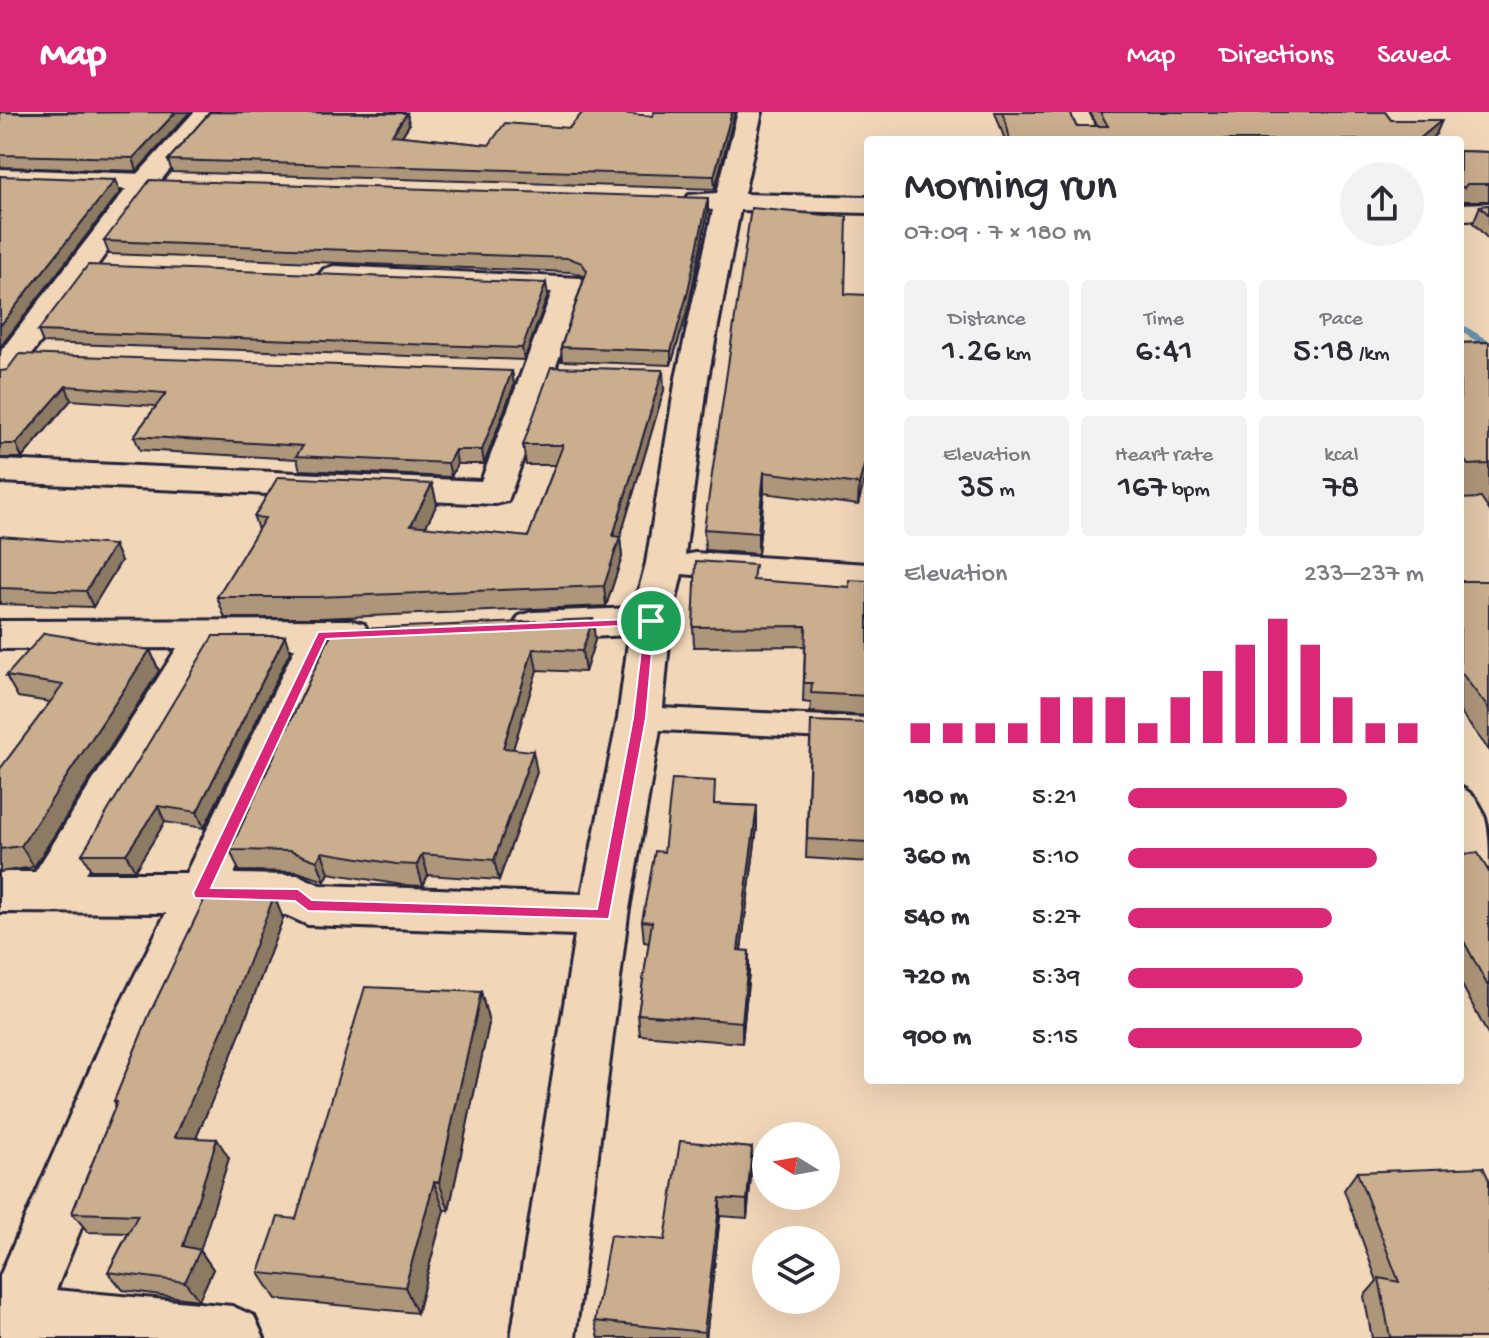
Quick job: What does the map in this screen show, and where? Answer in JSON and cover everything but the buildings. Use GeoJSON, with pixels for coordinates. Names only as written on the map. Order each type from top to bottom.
{"type":"FeatureCollection","features":[{"type":"Feature","properties":{"kind":"street"},"geometry":{"type":"LineString","coordinates":[[20,362],[83,265],[145,182],[207,112]]}},
{"type":"Feature","properties":{"kind":"street"},"geometry":{"type":"LineString","coordinates":[[543,1338],[603,915],[640,718],[651,621],[665,563],[676,378],[728,202],[750,112]]}},
{"type":"Feature","properties":{"kind":"street"},"geometry":{"type":"LineString","coordinates":[[1076,112],[1087,136]]}},
{"type":"Feature","properties":{"kind":"street"},"geometry":{"type":"LineString","coordinates":[[0,177],[177,183]]}},
{"type":"Feature","properties":{"kind":"street"},"geometry":{"type":"LineString","coordinates":[[680,200],[864,205]]}},
{"type":"Feature","properties":{"kind":"street"},"geometry":{"type":"LineString","coordinates":[[1464,212],[1489,211]]}},
{"type":"Feature","properties":{"kind":"street"},"geometry":{"type":"LineString","coordinates":[[83,265],[115,267]]}},
{"type":"Feature","properties":{"kind":"street"},"geometry":{"type":"LineString","coordinates":[[0,471],[495,493],[570,284],[303,274]]}},
{"type":"Feature","properties":{"kind":"street"},"geometry":{"type":"LineString","coordinates":[[665,563],[864,577]]}},
{"type":"Feature","properties":{"kind":"street"},"geometry":{"type":"LineString","coordinates":[[494,627],[651,621]]}},
{"type":"Feature","properties":{"kind":"street"},"geometry":{"type":"LineString","coordinates":[[0,635],[322,635],[385,632]]}},
{"type":"Feature","properties":{"kind":"street"},"geometry":{"type":"LineString","coordinates":[[49,892],[206,635]]}},
{"type":"Feature","properties":{"kind":"street"},"geometry":{"type":"LineString","coordinates":[[217,1337],[7,1317],[132,1035],[322,635]]}},
{"type":"Feature","properties":{"kind":"street"},"geometry":{"type":"LineString","coordinates":[[1464,811],[1488,847]]}},
{"type":"Feature","properties":{"kind":"street"},"geometry":{"type":"LineString","coordinates":[[0,892],[298,895],[308,905],[603,915]]}},
{"type":"Feature","properties":{"kind":"lane"},"geometry":{"type":"LineString","coordinates":[[640,718],[864,729]]}},
{"type":"Feature","properties":{"kind":"shaded area"},"geometry":{"type":"Polygon","coordinates":[[[1464,366],[1489,366],[1489,590],[1464,591],[1464,366]]]}},
{"type":"Feature","properties":{"kind":"waterway"},"geometry":{"type":"LineString","coordinates":[[1464,329],[1489,346]]}},
{"type":"Feature","properties":{"kind":"route"},"geometry":{"type":"LineString","coordinates":[[651,621],[640,718],[603,915],[308,905],[298,895],[201,893],[322,635],[651,621]]}}]}
